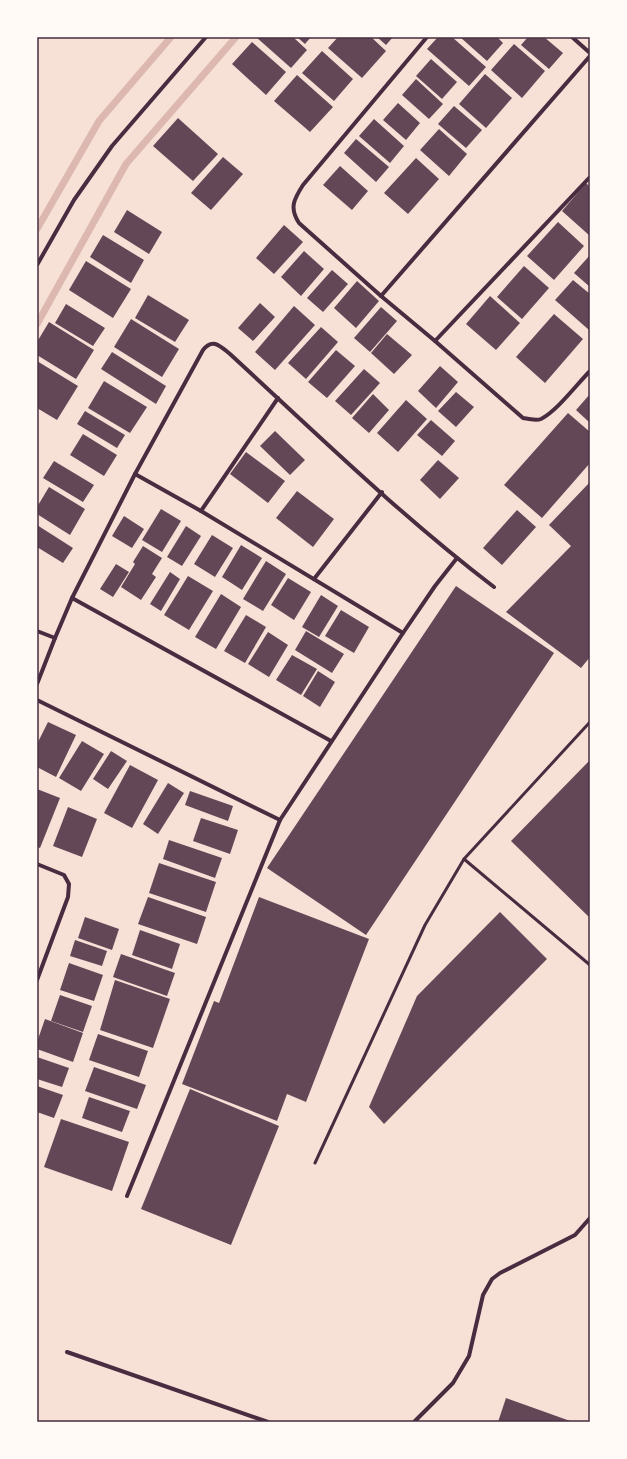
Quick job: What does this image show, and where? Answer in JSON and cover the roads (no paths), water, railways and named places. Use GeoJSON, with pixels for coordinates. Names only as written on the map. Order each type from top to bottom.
{"type":"FeatureCollection","features":[{"type":"Feature","properties":{"kind":"street"},"geometry":{"type":"LineString","coordinates":[[37,265],[74,200],[112,146],[206,37]]}},
{"type":"Feature","properties":{"kind":"street"},"geometry":{"type":"LineString","coordinates":[[427,37],[303,185],[297,194],[293,207],[295,217],[299,223],[381,296],[435,341],[522,418],[530,420],[540,419],[553,410],[590,371]]}},
{"type":"Feature","properties":{"kind":"street"},"geometry":{"type":"LineString","coordinates":[[572,37],[590,53]]}},
{"type":"Feature","properties":{"kind":"street"},"geometry":{"type":"LineString","coordinates":[[381,296],[590,56]]}},
{"type":"Feature","properties":{"kind":"street"},"geometry":{"type":"LineString","coordinates":[[435,341],[590,177]]}},
{"type":"Feature","properties":{"kind":"street"},"geometry":{"type":"LineString","coordinates":[[37,684],[72,598],[135,474],[203,350],[208,344],[221,346],[382,492],[457,558],[494,587]]}},
{"type":"Feature","properties":{"kind":"street"},"geometry":{"type":"LineString","coordinates":[[201,511],[278,398]]}},
{"type":"Feature","properties":{"kind":"street"},"geometry":{"type":"LineString","coordinates":[[135,474],[201,511],[403,633]]}},
{"type":"Feature","properties":{"kind":"street"},"geometry":{"type":"LineString","coordinates":[[314,579],[382,492]]}},
{"type":"Feature","properties":{"kind":"street"},"geometry":{"type":"LineString","coordinates":[[126,1196],[280,820],[403,633],[435,586],[457,558]]}},
{"type":"Feature","properties":{"kind":"street"},"geometry":{"type":"LineString","coordinates":[[72,598],[331,741]]}},
{"type":"Feature","properties":{"kind":"street"},"geometry":{"type":"LineString","coordinates":[[37,631],[55,638]]}},
{"type":"Feature","properties":{"kind":"street"},"geometry":{"type":"LineString","coordinates":[[37,700],[280,820]]}},
{"type":"Feature","properties":{"kind":"street"},"geometry":{"type":"LineString","coordinates":[[37,864],[64,876],[69,884],[68,897],[37,980]]}},
{"type":"Feature","properties":{"kind":"street"},"geometry":{"type":"LineString","coordinates":[[414,1422],[453,1383],[469,1356],[483,1295],[492,1279],[500,1273],[575,1235],[590,1218]]}},
{"type":"Feature","properties":{"kind":"street"},"geometry":{"type":"LineString","coordinates":[[66,1352],[268,1422]]}},
{"type":"Feature","properties":{"kind":"lane"},"geometry":{"type":"LineString","coordinates":[[315,1163],[425,925],[464,859],[590,722]]}},
{"type":"Feature","properties":{"kind":"lane"},"geometry":{"type":"LineString","coordinates":[[464,859],[590,965]]}},
{"type":"Feature","properties":{"kind":"waterway"},"geometry":{"type":"LineString","coordinates":[[37,229],[99,121],[171,37]]}},
{"type":"Feature","properties":{"kind":"waterway"},"geometry":{"type":"LineString","coordinates":[[37,324],[126,164],[236,37]]}}]}
